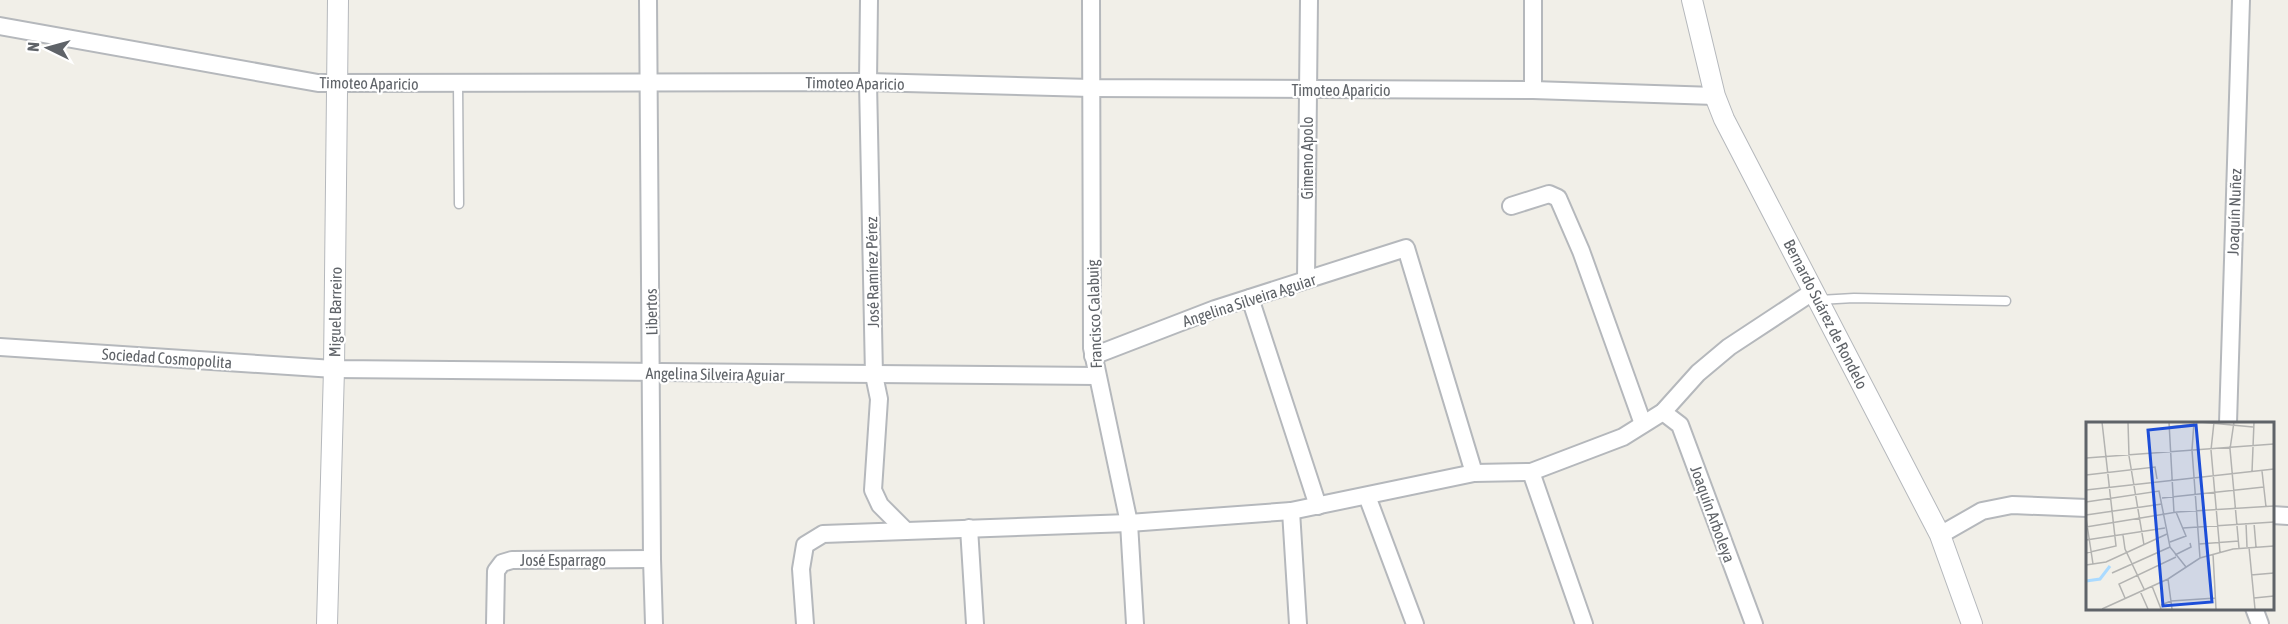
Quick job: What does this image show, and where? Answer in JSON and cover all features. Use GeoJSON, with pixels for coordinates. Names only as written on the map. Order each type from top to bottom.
{"type":"FeatureCollection","features":[{"type":"Feature","properties":{"kind":"street","name":"Miguel Barreiro"},"geometry":{"type":"LineString","coordinates":[[327,624],[334,369],[338,0]]}},
{"type":"Feature","properties":{"kind":"street","name":"Libertos"},"geometry":{"type":"LineString","coordinates":[[648,0],[654,624]]}},
{"type":"Feature","properties":{"kind":"street","name":"José Ramírez Pérez"},"geometry":{"type":"LineString","coordinates":[[869,0],[868,82],[874,375],[879,399],[873,490],[880,505],[905,530]]}},
{"type":"Feature","properties":{"kind":"street","name":"Francisco Calabuig"},"geometry":{"type":"LineString","coordinates":[[1091,0],[1093,356],[1129,524],[1136,624]]}},
{"type":"Feature","properties":{"kind":"street","name":"Gimeno Apolo"},"geometry":{"type":"LineString","coordinates":[[1306,280],[1309,0]]}},
{"type":"Feature","properties":{"kind":"street"},"geometry":{"type":"LineString","coordinates":[[1533,0],[1533,90]]}},
{"type":"Feature","properties":{"kind":"street","name":"Bernardo Suárez de Rondelo"},"geometry":{"type":"LineString","coordinates":[[1692,0],[1714,96],[1724,119],[1940,535],[1972,624]]}},
{"type":"Feature","properties":{"kind":"street","name":"Joaquín Nuñez"},"geometry":{"type":"LineString","coordinates":[[2228,422],[2241,0]]}},
{"type":"Feature","properties":{"kind":"street","name":"Timoteo Aparicio"},"geometry":{"type":"LineString","coordinates":[[0,26],[318,83],[338,84],[868,82],[1091,88],[1533,90],[1714,96]]}},
{"type":"Feature","properties":{"kind":"street"},"geometry":{"type":"LineString","coordinates":[[1511,206],[1550,194],[1558,198],[1581,250],[1643,423]]}},
{"type":"Feature","properties":{"kind":"street","name":"Angelina Silveira Aguiar"},"geometry":{"type":"LineString","coordinates":[[1093,356],[1215,309],[1406,248],[1474,472]]}},
{"type":"Feature","properties":{"kind":"street"},"geometry":{"type":"LineString","coordinates":[[805,624],[801,569],[805,546],[823,534],[1129,524],[1291,511],[1474,472],[1531,472],[1623,437],[1664,412],[1698,373],[1729,347],[1816,295]]}},
{"type":"Feature","properties":{"kind":"street"},"geometry":{"type":"LineString","coordinates":[[1250,298],[1318,506]]}},
{"type":"Feature","properties":{"kind":"street","name":"Sociedad Cosmopolita"},"geometry":{"type":"LineString","coordinates":[[0,347],[334,369]]}},
{"type":"Feature","properties":{"kind":"street","name":"Angelina Silveira Aguiar"},"geometry":{"type":"LineString","coordinates":[[334,369],[652,374],[1096,376]]}},
{"type":"Feature","properties":{"kind":"street","name":"Joaquín Arboleya"},"geometry":{"type":"LineString","coordinates":[[1664,412],[1680,425],[1754,624]]}},
{"type":"Feature","properties":{"kind":"street"},"geometry":{"type":"LineString","coordinates":[[1531,472],[1584,624]]}},
{"type":"Feature","properties":{"kind":"street"},"geometry":{"type":"LineString","coordinates":[[1367,496],[1414,624]]}},
{"type":"Feature","properties":{"kind":"street"},"geometry":{"type":"LineString","coordinates":[[1940,535],[1982,511],[2012,505],[2086,508]]}},
{"type":"Feature","properties":{"kind":"street"},"geometry":{"type":"LineString","coordinates":[[1291,511],[1298,624]]}},
{"type":"Feature","properties":{"kind":"street"},"geometry":{"type":"LineString","coordinates":[[2273,515],[2288,516]]}},
{"type":"Feature","properties":{"kind":"street"},"geometry":{"type":"LineString","coordinates":[[969,528],[975,624]]}},
{"type":"Feature","properties":{"kind":"street","name":"José Esparrago"},"geometry":{"type":"LineString","coordinates":[[495,624],[496,571],[502,563],[512,560],[652,559]]}},
{"type":"Feature","properties":{"kind":"street"},"geometry":{"type":"LineString","coordinates":[[2254,609],[2260,624]]}},
{"type":"Feature","properties":{"kind":"lane"},"geometry":{"type":"LineString","coordinates":[[458,83],[459,204]]}},
{"type":"Feature","properties":{"kind":"lane"},"geometry":{"type":"LineString","coordinates":[[1816,295],[2006,302]]}}]}
